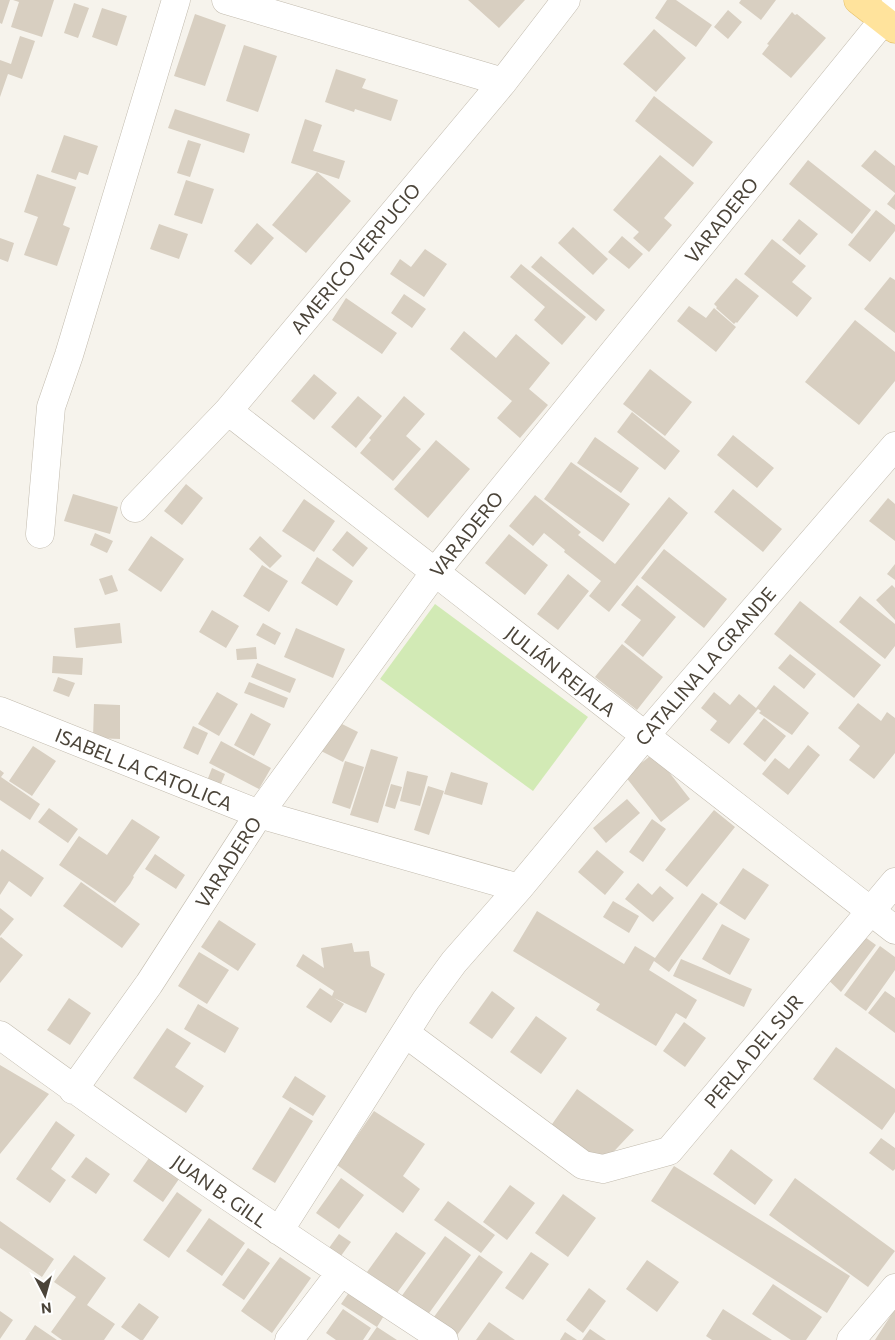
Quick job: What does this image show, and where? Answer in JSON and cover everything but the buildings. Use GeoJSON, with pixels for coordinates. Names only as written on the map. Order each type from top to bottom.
{"type":"FeatureCollection","features":[{"type":"Feature","properties":{"kind":"main road"},"geometry":{"type":"LineString","coordinates":[[858,0],[891,18]]}},
{"type":"Feature","properties":{"kind":"street"},"geometry":{"type":"LineString","coordinates":[[40,534],[51,407],[69,355],[176,0]]}},
{"type":"Feature","properties":{"kind":"street"},"geometry":{"type":"LineString","coordinates":[[226,0],[503,82]]}},
{"type":"Feature","properties":{"kind":"street","name":"AMERICO VERPUCIO"},"geometry":{"type":"LineString","coordinates":[[135,508],[228,410],[503,82],[566,0]]}},
{"type":"Feature","properties":{"kind":"street","name":"VARADERO"},"geometry":{"type":"LineString","coordinates":[[73,1090],[149,984],[259,814],[435,572],[891,18]]}},
{"type":"Feature","properties":{"kind":"street","name":"JULIÁN REJALA"},"geometry":{"type":"LineString","coordinates":[[228,410],[895,930]]}},
{"type":"Feature","properties":{"kind":"street","name":"CATALINA LA GRANDE"},"geometry":{"type":"LineString","coordinates":[[279,1232],[426,1000],[454,962],[519,888],[644,736],[895,446]]}},
{"type":"Feature","properties":{"kind":"street","name":"ISABEL LA CATOLICA"},"geometry":{"type":"LineString","coordinates":[[0,712],[259,814],[519,888]]}},
{"type":"Feature","properties":{"kind":"street","name":"PERLA DEL SUR"},"geometry":{"type":"LineString","coordinates":[[405,1033],[582,1165],[603,1169],[669,1151],[895,882]]}},
{"type":"Feature","properties":{"kind":"street","name":"JUAN B. GILL"},"geometry":{"type":"LineString","coordinates":[[0,1035],[73,1090],[279,1232],[444,1340]]}},
{"type":"Feature","properties":{"kind":"street"},"geometry":{"type":"LineString","coordinates":[[289,1340],[341,1272]]}},
{"type":"Feature","properties":{"kind":"street"},"geometry":{"type":"LineString","coordinates":[[851,1340],[895,1288]]}},
{"type":"Feature","properties":{"kind":"green space"},"geometry":{"type":"Polygon","coordinates":[[[435,604],[588,717],[533,791],[380,679],[435,604]]]}}]}
